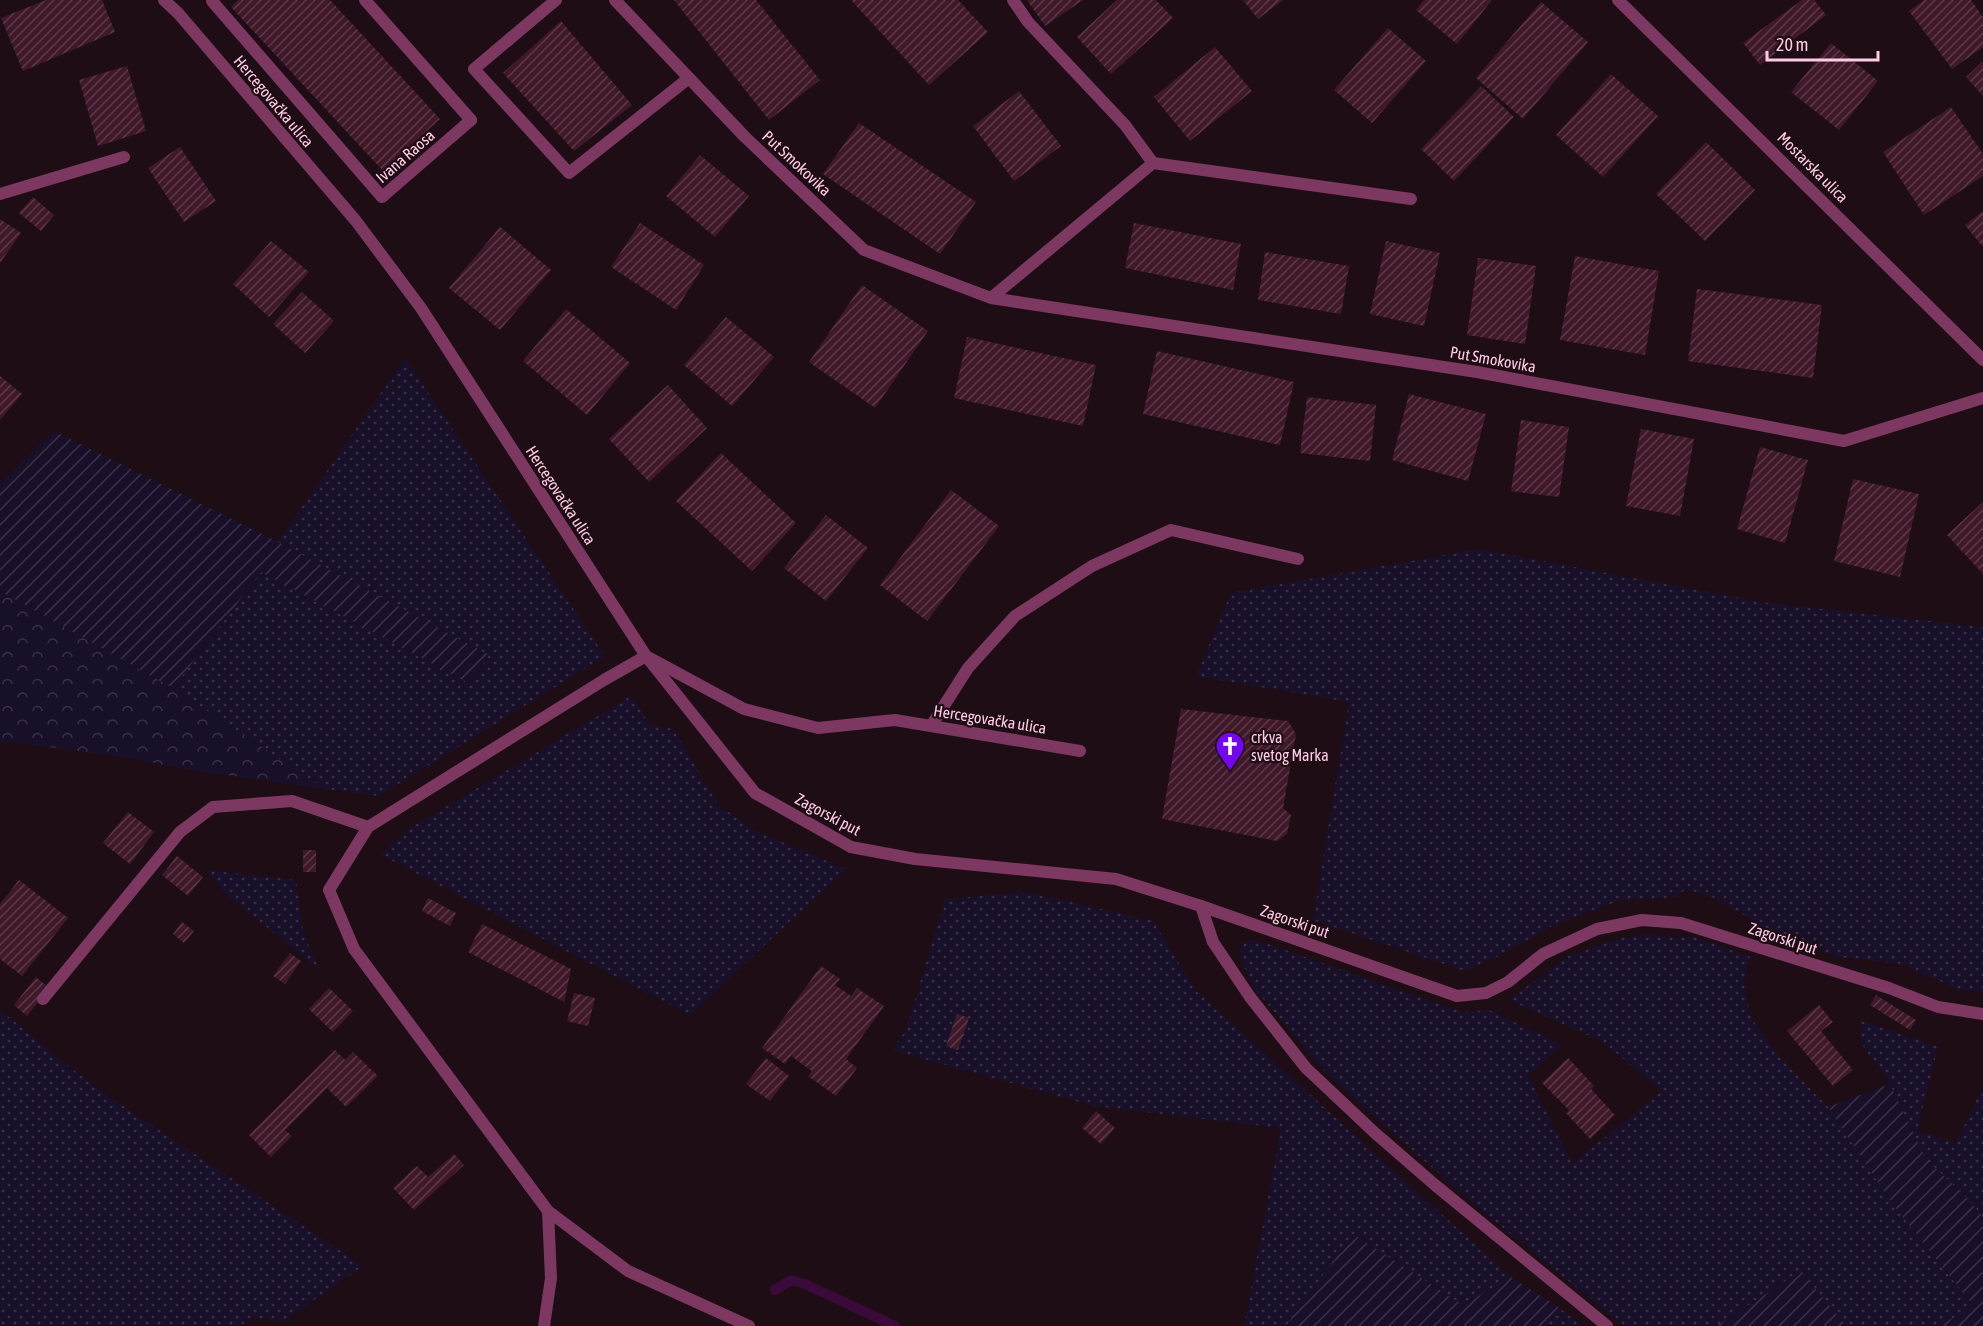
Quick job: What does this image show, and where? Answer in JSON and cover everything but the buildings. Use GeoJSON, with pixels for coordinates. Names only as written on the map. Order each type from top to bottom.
{"type":"FeatureCollection","features":[{"type":"Feature","properties":{"kind":"street","name":"Hercegovačka ulica"},"geometry":{"type":"LineString","coordinates":[[164,0],[356,221],[421,308],[646,656],[744,709],[818,728],[895,720],[1080,751]]}},
{"type":"Feature","properties":{"kind":"street","name":"Ivana Raosa"},"geometry":{"type":"LineString","coordinates":[[213,0],[382,197],[471,120],[365,0]]}},
{"type":"Feature","properties":{"kind":"street"},"geometry":{"type":"LineString","coordinates":[[556,0],[474,69],[569,173],[689,78]]}},
{"type":"Feature","properties":{"kind":"street","name":"Put Smokovika"},"geometry":{"type":"LineString","coordinates":[[615,0],[745,137],[864,250],[991,298],[1477,372],[1844,441],[1983,399]]}},
{"type":"Feature","properties":{"kind":"street"},"geometry":{"type":"LineString","coordinates":[[1013,0],[1028,22],[1125,125],[1153,163],[1411,199]]}},
{"type":"Feature","properties":{"kind":"street","name":"Mostarska ulica"},"geometry":{"type":"LineString","coordinates":[[1618,0],[1983,360]]}},
{"type":"Feature","properties":{"kind":"street"},"geometry":{"type":"LineString","coordinates":[[0,194],[124,157]]}},
{"type":"Feature","properties":{"kind":"street"},"geometry":{"type":"LineString","coordinates":[[991,298],[1153,163]]}},
{"type":"Feature","properties":{"kind":"street"},"geometry":{"type":"LineString","coordinates":[[931,726],[968,668],[1015,616],[1092,566],[1161,534],[1171,530],[1298,559]]}},
{"type":"Feature","properties":{"kind":"street"},"geometry":{"type":"LineString","coordinates":[[646,656],[368,827],[329,890],[354,949],[548,1211],[628,1271],[749,1326]]}},
{"type":"Feature","properties":{"kind":"street","name":"Zagorski put"},"geometry":{"type":"LineString","coordinates":[[646,656],[755,793],[851,847],[915,859],[1116,879],[1201,906],[1457,996],[1486,993],[1508,982],[1543,954],[1598,929],[1642,920],[1681,923],[1889,988],[1938,1006],[1983,1014]]}},
{"type":"Feature","properties":{"kind":"street"},"geometry":{"type":"LineString","coordinates":[[43,999],[180,832],[213,807],[292,801],[368,827]]}},
{"type":"Feature","properties":{"kind":"street"},"geometry":{"type":"LineString","coordinates":[[1201,906],[1213,942],[1250,997],[1306,1068],[1435,1185],[1607,1326]]}},
{"type":"Feature","properties":{"kind":"street"},"geometry":{"type":"LineString","coordinates":[[544,1326],[550,1278],[548,1211]]}},
{"type":"Feature","properties":{"kind":"green space"},"geometry":{"type":"Polygon","coordinates":[[[405,358],[605,656],[379,796],[325,789],[173,688],[261,572],[470,684],[488,655],[278,542],[405,358]]]}},
{"type":"Feature","properties":{"kind":"green space"},"geometry":{"type":"Polygon","coordinates":[[[54,431],[278,542],[489,655],[470,684],[261,572],[173,688],[0,591],[0,484],[54,431]]]}},
{"type":"Feature","properties":{"kind":"green space"},"geometry":{"type":"Polygon","coordinates":[[[1479,549],[1761,602],[1983,627],[1983,991],[1960,990],[1902,964],[1838,957],[1768,929],[1714,898],[1686,889],[1675,897],[1618,901],[1552,926],[1499,956],[1465,971],[1313,920],[1349,702],[1196,676],[1231,593],[1479,549]]]}},
{"type":"Feature","properties":{"kind":"green space"},"geometry":{"type":"Polygon","coordinates":[[[0,591],[173,688],[325,789],[191,770],[117,756],[0,741],[0,591]]]}},
{"type":"Feature","properties":{"kind":"green space"},"geometry":{"type":"Polygon","coordinates":[[[631,696],[650,725],[673,729],[719,806],[758,832],[846,869],[690,1015],[381,855],[407,830],[631,696]]]}},
{"type":"Feature","properties":{"kind":"green space"},"geometry":{"type":"Polygon","coordinates":[[[205,870],[296,880],[303,932],[319,969],[228,896],[205,870]]]}},
{"type":"Feature","properties":{"kind":"green space"},"geometry":{"type":"Polygon","coordinates":[[[1026,892],[1153,921],[1196,991],[1511,1277],[1463,1305],[1353,1234],[1286,1326],[1244,1326],[1281,1128],[1094,1106],[892,1050],[906,1030],[945,899],[1026,892]]]}},
{"type":"Feature","properties":{"kind":"green space"},"geometry":{"type":"Polygon","coordinates":[[[1646,935],[1698,938],[1750,957],[1744,981],[1751,1018],[1783,1061],[1828,1107],[1894,1206],[1973,1305],[1940,1326],[1846,1326],[1800,1271],[1717,1326],[1624,1326],[1464,1196],[1324,1071],[1253,987],[1240,956],[1244,944],[1252,940],[1265,943],[1462,1012],[1489,1010],[1562,1045],[1528,1075],[1572,1164],[1662,1091],[1603,1042],[1509,1000],[1568,956],[1621,938],[1646,935]]]}},
{"type":"Feature","properties":{"kind":"green space"},"geometry":{"type":"Polygon","coordinates":[[[0,1010],[96,1088],[363,1266],[282,1322],[251,1317],[241,1326],[0,1326],[0,1010]]]}},
{"type":"Feature","properties":{"kind":"green space"},"geometry":{"type":"Polygon","coordinates":[[[1860,1020],[1938,1047],[1917,1131],[1956,1143],[1983,1089],[1983,1217],[1971,1202],[1926,1159],[1890,1084],[1861,1043],[1860,1020]]]}},
{"type":"Feature","properties":{"kind":"green space"},"geometry":{"type":"Polygon","coordinates":[[[1890,1084],[1926,1159],[1971,1202],[1983,1217],[1983,1326],[1940,1326],[1973,1305],[1894,1206],[1828,1107],[1890,1084]]]}},
{"type":"Feature","properties":{"kind":"green space"},"geometry":{"type":"Polygon","coordinates":[[[1353,1234],[1463,1305],[1511,1277],[1560,1308],[1545,1326],[1286,1326],[1353,1234]]]}},
{"type":"Feature","properties":{"kind":"green space"},"geometry":{"type":"Polygon","coordinates":[[[1801,1271],[1846,1326],[1717,1326],[1801,1271]]]}},
{"type":"Feature","properties":{"kind":"green space"},"geometry":{"type":"Polygon","coordinates":[[[1560,1308],[1582,1326],[1545,1326],[1560,1308]]]}},
{"type":"Feature","properties":{"kind":"waterway"},"geometry":{"type":"LineString","coordinates":[[775,1290],[791,1280],[805,1284],[895,1326]]}},
{"type":"Feature","properties":{"kind":"place","name":"crkva svetog Marka"},"geometry":{"type":"Point","coordinates":[1230,772]}}]}
